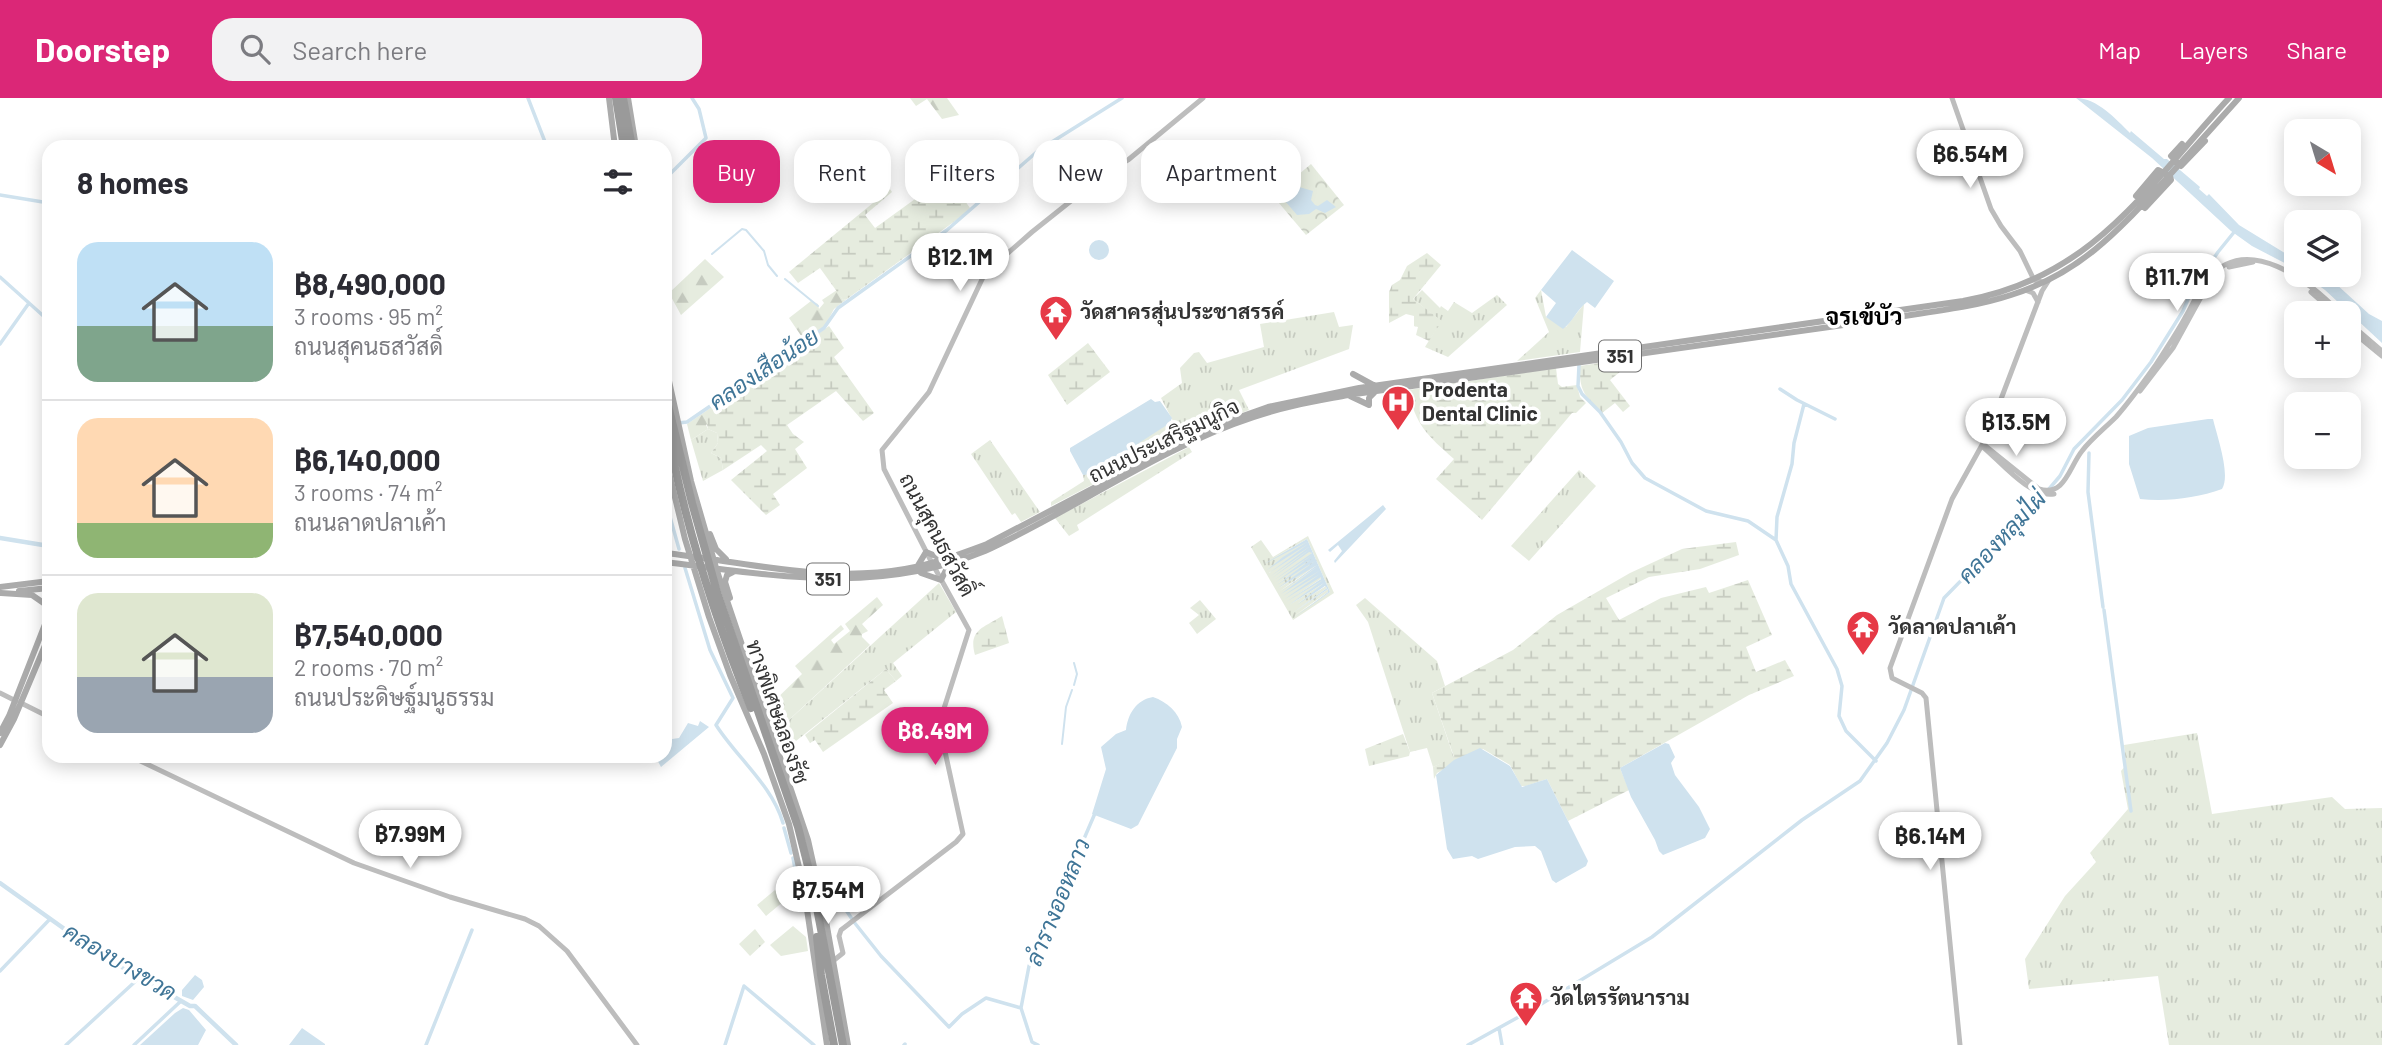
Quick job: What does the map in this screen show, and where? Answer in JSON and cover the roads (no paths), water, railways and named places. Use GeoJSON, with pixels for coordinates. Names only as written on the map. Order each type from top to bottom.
{"type":"FeatureCollection","features":[{"type":"Feature","properties":{"kind":"highway"},"geometry":{"type":"LineString","coordinates":[[619,98],[624,140]]}},
{"type":"Feature","properties":{"kind":"highway","name":"ทางพิเศษฉลองรัช"},"geometry":{"type":"LineString","coordinates":[[672,422],[717,592],[798,827],[811,882],[838,1045]]}},
{"type":"Feature","properties":{"kind":"highway","name":"ทางพิเศษฉลองรัช"},"geometry":{"type":"LineString","coordinates":[[672,452],[695,549],[728,651],[794,827],[838,1045]]}},
{"type":"Feature","properties":{"kind":"highway"},"geometry":{"type":"LineString","coordinates":[[817,933],[819,966],[832,1035],[838,1045]]}},
{"type":"Feature","properties":{"kind":"main road"},"geometry":{"type":"LineString","coordinates":[[619,98],[624,140]]}},
{"type":"Feature","properties":{"kind":"main road","name":"ถนนสุคนธสวัสดิ์"},"geometry":{"type":"LineString","coordinates":[[833,961],[843,953],[840,931],[962,836],[939,724],[969,630],[884,469],[882,450],[929,392],[983,276],[1032,232],[1101,177],[1128,160],[1203,98]]}},
{"type":"Feature","properties":{"kind":"main road"},"geometry":{"type":"LineString","coordinates":[[1952,98],[1991,209],[2034,280],[2038,283],[2047,281]]}},
{"type":"Feature","properties":{"kind":"main road","name":"ถนนประเสริฐมนูกิจ"},"geometry":{"type":"LineString","coordinates":[[2217,117],[2229,98]]}},
{"type":"Feature","properties":{"kind":"main road","name":"ถนนประเสริฐมนูกิจ"},"geometry":{"type":"LineString","coordinates":[[672,563],[837,579],[906,572],[960,558],[1206,429],[1268,407],[1346,393],[1855,319],[1977,304],[2025,290],[2072,268],[2098,250],[2217,117],[2239,98]]}},
{"type":"Feature","properties":{"kind":"main road"},"geometry":{"type":"LineString","coordinates":[[2217,117],[2206,140],[2183,166],[2172,158],[2175,151],[2207,118],[2217,117]]}},
{"type":"Feature","properties":{"kind":"main road"},"geometry":{"type":"LineString","coordinates":[[2161,169],[2170,176],[2171,180],[2141,212],[2120,225],[2125,209],[2153,175],[2161,169]]}},
{"type":"Feature","properties":{"kind":"main road","name":"ถนนประเสริฐมนูกิจ"},"geometry":{"type":"LineString","coordinates":[[1879,316],[1975,299],[2015,288],[2070,260],[2120,225]]}},
{"type":"Feature","properties":{"kind":"main road"},"geometry":{"type":"LineString","coordinates":[[2052,492],[2062,485],[2082,450],[2119,413],[2137,390],[2175,336],[2206,281],[2224,265],[2249,259],[2267,262],[2302,281],[2326,301]]}},
{"type":"Feature","properties":{"kind":"main road"},"geometry":{"type":"LineString","coordinates":[[2070,260],[2059,270],[2062,272],[2072,268]]}},
{"type":"Feature","properties":{"kind":"main road"},"geometry":{"type":"LineString","coordinates":[[1983,445],[2034,489],[2057,492],[2065,485],[2081,458],[2123,414],[2158,369],[2173,348],[2208,284],[2224,269],[2250,262],[2268,265],[2292,278],[2320,301]]}},
{"type":"Feature","properties":{"kind":"main road"},"geometry":{"type":"LineString","coordinates":[[2027,265],[2038,273],[2055,269]]}},
{"type":"Feature","properties":{"kind":"main road"},"geometry":{"type":"LineString","coordinates":[[2015,288],[2027,276],[2027,265]]}},
{"type":"Feature","properties":{"kind":"main road"},"geometry":{"type":"LineString","coordinates":[[1960,1045],[1926,697],[1891,677],[1890,668],[1952,499],[1987,436],[2047,281]]}},
{"type":"Feature","properties":{"kind":"main road"},"geometry":{"type":"LineString","coordinates":[[2025,290],[2033,293],[2038,302]]}},
{"type":"Feature","properties":{"kind":"main road"},"geometry":{"type":"LineString","coordinates":[[2361,336],[2364,339]]}},
{"type":"Feature","properties":{"kind":"main road"},"geometry":{"type":"LineString","coordinates":[[2361,337],[2382,354]]}},
{"type":"Feature","properties":{"kind":"main road"},"geometry":{"type":"LineString","coordinates":[[1353,375],[1375,389],[1369,398],[1369,405],[1346,393],[1352,384],[1353,375]]}},
{"type":"Feature","properties":{"kind":"main road"},"geometry":{"type":"LineString","coordinates":[[672,395],[698,506],[730,613],[750,667]]}},
{"type":"Feature","properties":{"kind":"main road"},"geometry":{"type":"LineString","coordinates":[[1987,436],[1991,452]]}},
{"type":"Feature","properties":{"kind":"main road"},"geometry":{"type":"LineString","coordinates":[[1977,455],[1991,452]]}},
{"type":"Feature","properties":{"kind":"main road"},"geometry":{"type":"LineString","coordinates":[[686,455],[716,550],[727,560]]}},
{"type":"Feature","properties":{"kind":"main road"},"geometry":{"type":"LineString","coordinates":[[672,488],[709,617],[730,675]]}},
{"type":"Feature","properties":{"kind":"main road"},"geometry":{"type":"LineString","coordinates":[[672,505],[718,650],[779,794],[802,880],[827,1045]]}},
{"type":"Feature","properties":{"kind":"main road"},"geometry":{"type":"LineString","coordinates":[[682,542],[688,547],[698,546],[707,542],[710,533]]}},
{"type":"Feature","properties":{"kind":"main road"},"geometry":{"type":"LineString","coordinates":[[926,552],[947,562],[941,580],[918,569],[926,552]]}},
{"type":"Feature","properties":{"kind":"main road","name":"ถนนประเสริฐมนูกิจ"},"geometry":{"type":"LineString","coordinates":[[672,554],[819,573],[906,572]]}},
{"type":"Feature","properties":{"kind":"main road"},"geometry":{"type":"LineString","coordinates":[[709,559],[718,569],[725,584],[755,683],[801,816],[822,904],[848,1045]]}},
{"type":"Feature","properties":{"kind":"main road"},"geometry":{"type":"LineString","coordinates":[[725,584],[729,573],[738,571]]}},
{"type":"Feature","properties":{"kind":"main road"},"geometry":{"type":"LineString","coordinates":[[699,596],[700,584],[706,579],[719,579],[725,584]]}},
{"type":"Feature","properties":{"kind":"main road"},"geometry":{"type":"LineString","coordinates":[[1,591],[42,584]]}},
{"type":"Feature","properties":{"kind":"main road"},"geometry":{"type":"LineString","coordinates":[[1,591],[42,586]]}},
{"type":"Feature","properties":{"kind":"main road"},"geometry":{"type":"LineString","coordinates":[[1,591],[32,595],[42,602]]}},
{"type":"Feature","properties":{"kind":"main road"},"geometry":{"type":"LineString","coordinates":[[0,733],[18,702],[42,635]]}},
{"type":"Feature","properties":{"kind":"main road"},"geometry":{"type":"LineString","coordinates":[[0,745],[42,651]]}},
{"type":"Feature","properties":{"kind":"main road"},"geometry":{"type":"LineString","coordinates":[[0,692],[42,714]]}},
{"type":"Feature","properties":{"kind":"main road"},"geometry":{"type":"LineString","coordinates":[[145,763],[346,860],[539,926],[567,951],[637,1045]]}},
{"type":"Feature","properties":{"kind":"main road"},"geometry":{"type":"LineString","coordinates":[[807,909],[813,918],[820,915],[822,904]]}},
{"type":"Feature","properties":{"kind":"water"},"geometry":{"type":"Polygon","coordinates":[[[2076,98],[2106,110],[2130,133],[2131,131],[2200,187],[2207,196],[2209,194],[2239,225],[2284,253],[2284,263],[2231,231],[2152,158],[2076,98]]]}},
{"type":"Feature","properties":{"kind":"water"},"geometry":{"type":"Polygon","coordinates":[[[1301,188],[1313,191],[1311,200],[1315,205],[1327,200],[1336,207],[1325,213],[1316,209],[1309,214],[1297,215],[1287,203],[1301,203],[1301,188]]]}},
{"type":"Feature","properties":{"kind":"water"},"geometry":{"type":"Polygon","coordinates":[[[1099,240],[1106,243],[1109,250],[1106,257],[1099,260],[1092,257],[1089,250],[1092,243],[1099,240]]]}},
{"type":"Feature","properties":{"kind":"water"},"geometry":{"type":"Polygon","coordinates":[[[1572,250],[1614,281],[1595,308],[1587,302],[1563,329],[1546,317],[1556,303],[1541,290],[1572,250]]]}},
{"type":"Feature","properties":{"kind":"water"},"geometry":{"type":"Polygon","coordinates":[[[2321,287],[2339,287],[2355,301],[2337,301],[2321,287]]]}},
{"type":"Feature","properties":{"kind":"water"},"geometry":{"type":"Polygon","coordinates":[[[2361,307],[2382,321],[2382,343],[2361,323],[2361,307]]]}},
{"type":"Feature","properties":{"kind":"water"},"geometry":{"type":"Polygon","coordinates":[[[1151,399],[1160,401],[1172,418],[1170,423],[1091,474],[1083,475],[1070,448],[1151,399]]]}},
{"type":"Feature","properties":{"kind":"water"},"geometry":{"type":"Polygon","coordinates":[[[2213,419],[2222,455],[2225,475],[2222,489],[2182,498],[2140,499],[2129,464],[2129,436],[2148,428],[2213,419]]]}},
{"type":"Feature","properties":{"kind":"water"},"geometry":{"type":"Polygon","coordinates":[[[1383,505],[1386,509],[1335,563],[1342,551],[1338,545],[1330,552],[1328,550],[1383,505]]]}},
{"type":"Feature","properties":{"kind":"water"},"geometry":{"type":"Polygon","coordinates":[[[1307,539],[1330,592],[1295,617],[1328,592],[1328,589],[1294,612],[1327,588],[1325,586],[1297,605],[1324,583],[1289,605],[1323,580],[1286,602],[1321,577],[1285,599],[1320,574],[1283,596],[1319,571],[1281,594],[1317,567],[1280,592],[1317,565],[1278,588],[1315,561],[1277,585],[1313,558],[1276,582],[1312,555],[1274,580],[1312,553],[1309,552],[1272,578],[1310,549],[1271,576],[1309,547],[1269,573],[1308,544],[1267,570],[1307,542],[1264,564],[1307,539]]]}},
{"type":"Feature","properties":{"kind":"water"},"geometry":{"type":"Polygon","coordinates":[[[1153,697],[1172,708],[1182,727],[1177,748],[1138,825],[1131,829],[1092,814],[1106,769],[1101,747],[1116,734],[1126,730],[1131,713],[1142,701],[1153,697]]]}},
{"type":"Feature","properties":{"kind":"water"},"geometry":{"type":"Polygon","coordinates":[[[700,721],[709,727],[672,758],[672,739],[679,738],[688,723],[698,726],[700,721]]]}},
{"type":"Feature","properties":{"kind":"water"},"geometry":{"type":"Polygon","coordinates":[[[1665,743],[1669,744],[1675,757],[1671,763],[1675,775],[1699,807],[1710,829],[1705,838],[1663,855],[1631,797],[1620,768],[1665,743]]]}},
{"type":"Feature","properties":{"kind":"water"},"geometry":{"type":"Polygon","coordinates":[[[1480,748],[1510,766],[1522,787],[1547,779],[1588,861],[1586,866],[1556,883],[1552,880],[1541,851],[1535,846],[1515,847],[1478,859],[1472,856],[1453,859],[1447,849],[1436,775],[1454,760],[1480,748]]]}},
{"type":"Feature","properties":{"kind":"water"},"geometry":{"type":"Polygon","coordinates":[[[195,975],[202,980],[204,987],[193,1000],[182,996],[182,990],[195,975]]]}},
{"type":"Feature","properties":{"kind":"water"},"geometry":{"type":"Polygon","coordinates":[[[183,1008],[189,1010],[206,1030],[198,1045],[140,1045],[175,1013],[183,1008]]]}},
{"type":"Feature","properties":{"kind":"water"},"geometry":{"type":"Polygon","coordinates":[[[302,1028],[325,1044],[325,1045],[289,1045],[302,1028]]]}},
{"type":"Feature","properties":{"kind":"waterway"},"geometry":{"type":"LineString","coordinates":[[528,98],[544,140]]}},
{"type":"Feature","properties":{"kind":"waterway"},"geometry":{"type":"LineString","coordinates":[[672,172],[706,138],[699,109],[692,98]]}},
{"type":"Feature","properties":{"kind":"waterway","name":"คลองเสือน้อย"},"geometry":{"type":"LineString","coordinates":[[678,423],[687,422],[824,328],[838,308],[947,230],[1039,150],[1122,98]]}},
{"type":"Feature","properties":{"kind":"waterway"},"geometry":{"type":"LineString","coordinates":[[0,195],[42,202]]}},
{"type":"Feature","properties":{"kind":"waterway"},"geometry":{"type":"LineString","coordinates":[[712,254],[742,229],[746,230],[764,251],[768,265],[777,276]]}},
{"type":"Feature","properties":{"kind":"waterway","name":"คลองหลุมไผ่"},"geometry":{"type":"LineString","coordinates":[[1468,1045],[1652,937],[1802,820],[1860,781],[1887,743],[1904,710],[1944,598],[2038,502],[2060,476],[2074,449],[2122,400],[2151,362],[2183,311],[2192,290],[2235,231]]}},
{"type":"Feature","properties":{"kind":"waterway"},"geometry":{"type":"LineString","coordinates":[[0,277],[42,315]]}},
{"type":"Feature","properties":{"kind":"waterway"},"geometry":{"type":"LineString","coordinates":[[785,279],[818,306]]}},
{"type":"Feature","properties":{"kind":"waterway"},"geometry":{"type":"LineString","coordinates":[[0,344],[29,303]]}},
{"type":"Feature","properties":{"kind":"waterway"},"geometry":{"type":"LineString","coordinates":[[1579,365],[1578,386],[1582,394],[1600,412],[1632,463],[1645,478],[1706,511],[1748,521],[1776,540],[1788,566],[1791,584],[1837,669],[1842,686],[1839,716],[1846,731],[1876,761]]}},
{"type":"Feature","properties":{"kind":"waterway"},"geometry":{"type":"LineString","coordinates":[[1780,389],[1835,419]]}},
{"type":"Feature","properties":{"kind":"waterway"},"geometry":{"type":"LineString","coordinates":[[1776,540],[1777,517],[1792,464],[1794,443],[1804,404]]}},
{"type":"Feature","properties":{"kind":"waterway"},"geometry":{"type":"LineString","coordinates":[[2089,453],[2088,492],[2103,607]]}},
{"type":"Feature","properties":{"kind":"waterway"},"geometry":{"type":"LineString","coordinates":[[672,524],[679,549]]}},
{"type":"Feature","properties":{"kind":"waterway"},"geometry":{"type":"LineString","coordinates":[[0,538],[42,545]]}},
{"type":"Feature","properties":{"kind":"waterway"},"geometry":{"type":"LineString","coordinates":[[685,568],[710,650],[733,698],[716,725],[763,784],[783,823]]}},
{"type":"Feature","properties":{"kind":"waterway"},"geometry":{"type":"LineString","coordinates":[[2104,610],[2131,811]]}},
{"type":"Feature","properties":{"kind":"waterway"},"geometry":{"type":"LineString","coordinates":[[1074,663],[1077,674],[1074,685]]}},
{"type":"Feature","properties":{"kind":"waterway"},"geometry":{"type":"LineString","coordinates":[[1062,744],[1066,707],[1072,690]]}},
{"type":"Feature","properties":{"kind":"waterway","name":"ลำรางออหลาว"},"geometry":{"type":"LineString","coordinates":[[1021,1008],[1029,966],[1096,811]]}},
{"type":"Feature","properties":{"kind":"waterway"},"geometry":{"type":"LineString","coordinates":[[784,828],[791,853]]}},
{"type":"Feature","properties":{"kind":"waterway"},"geometry":{"type":"LineString","coordinates":[[793,858],[797,880],[802,880]]}},
{"type":"Feature","properties":{"kind":"waterway"},"geometry":{"type":"LineString","coordinates":[[817,877],[826,880],[881,956],[949,1027],[962,1014],[986,998],[1021,1008]]}},
{"type":"Feature","properties":{"kind":"waterway","name":"คลองบางขวด"},"geometry":{"type":"LineString","coordinates":[[0,883],[101,955],[190,1006],[195,1006],[236,1045]]}},
{"type":"Feature","properties":{"kind":"waterway"},"geometry":{"type":"LineString","coordinates":[[0,971],[50,919]]}},
{"type":"Feature","properties":{"kind":"waterway"},"geometry":{"type":"LineString","coordinates":[[426,1045],[472,930]]}},
{"type":"Feature","properties":{"kind":"waterway"},"geometry":{"type":"LineString","coordinates":[[66,1045],[139,978]]}},
{"type":"Feature","properties":{"kind":"waterway"},"geometry":{"type":"LineString","coordinates":[[725,1045],[744,986],[814,1045]]}},
{"type":"Feature","properties":{"kind":"waterway"},"geometry":{"type":"LineString","coordinates":[[134,1045],[181,1001]]}},
{"type":"Feature","properties":{"kind":"waterway"},"geometry":{"type":"LineString","coordinates":[[1021,1008],[1032,1042],[1038,1045]]}},
{"type":"Feature","properties":{"kind":"waterway"},"geometry":{"type":"LineString","coordinates":[[1499,1028],[1502,1045]]}},
{"type":"Feature","properties":{"kind":"place","name":"วัดสาครสุ่นประชาสรรค์"},"geometry":{"type":"Point","coordinates":[1056,342]}},
{"type":"Feature","properties":{"kind":"place","name":"Prodenta Dental Clinic"},"geometry":{"type":"Point","coordinates":[1398,432]}},
{"type":"Feature","properties":{"kind":"place","name":"วัดลาดปลาเค้า"},"geometry":{"type":"Point","coordinates":[1863,657]}},
{"type":"Feature","properties":{"kind":"place","name":"วัดไตรรัตนาราม"},"geometry":{"type":"Point","coordinates":[1526,1028]}},
{"type":"Feature","properties":{"kind":"district","name":"จรเข้บัว"},"geometry":{"type":"Point","coordinates":[1864,317]}}]}
